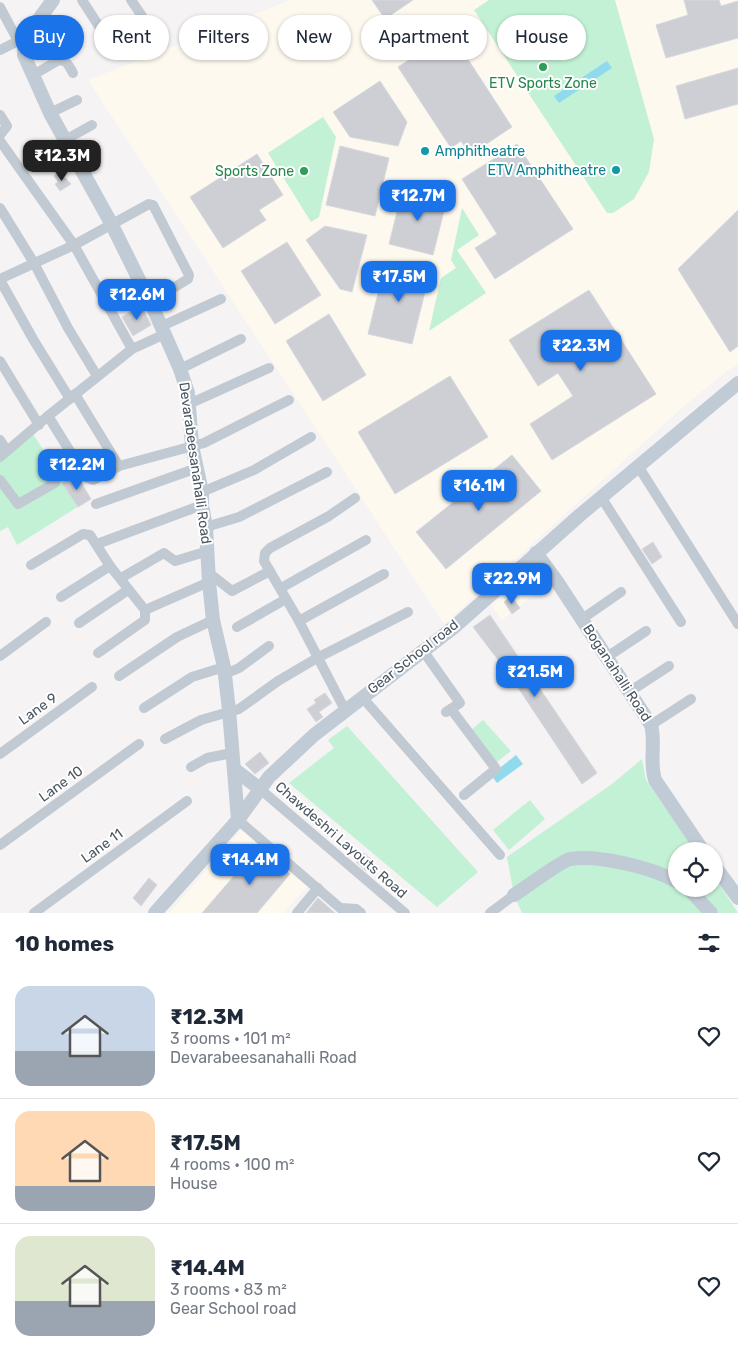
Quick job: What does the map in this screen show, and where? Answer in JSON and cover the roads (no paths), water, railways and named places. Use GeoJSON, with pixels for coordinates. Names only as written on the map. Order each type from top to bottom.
{"type":"FeatureCollection","features":[{"type":"Feature","properties":{"kind":"street"},"geometry":{"type":"LineString","coordinates":[[41,15],[53,0]]}},
{"type":"Feature","properties":{"kind":"street"},"geometry":{"type":"LineString","coordinates":[[82,0],[94,19]]}},
{"type":"Feature","properties":{"kind":"street"},"geometry":{"type":"LineString","coordinates":[[131,0],[141,15]]}},
{"type":"Feature","properties":{"kind":"street"},"geometry":{"type":"LineString","coordinates":[[0,7],[15,30]]}},
{"type":"Feature","properties":{"kind":"street"},"geometry":{"type":"LineString","coordinates":[[0,50],[15,42]]}},
{"type":"Feature","properties":{"kind":"street","name":"Devarabeesanahalli Road"},"geometry":{"type":"LineString","coordinates":[[26,60],[50,113],[111,223],[164,330],[180,369],[189,404],[192,446],[206,527],[213,620],[224,671],[229,710],[238,820]]}},
{"type":"Feature","properties":{"kind":"street"},"geometry":{"type":"LineString","coordinates":[[33,75],[59,60],[66,62],[73,73]]}},
{"type":"Feature","properties":{"kind":"street"},"geometry":{"type":"LineString","coordinates":[[50,113],[77,100]]}},
{"type":"Feature","properties":{"kind":"street"},"geometry":{"type":"LineString","coordinates":[[0,115],[6,126],[0,135]]}},
{"type":"Feature","properties":{"kind":"street"},"geometry":{"type":"LineString","coordinates":[[65,140],[92,125]]}},
{"type":"Feature","properties":{"kind":"street"},"geometry":{"type":"LineString","coordinates":[[0,141],[74,245],[132,349]]}},
{"type":"Feature","properties":{"kind":"street"},"geometry":{"type":"LineString","coordinates":[[119,466],[33,339],[0,280],[74,245],[144,205],[153,205],[189,275],[188,280],[150,302]]}},
{"type":"Feature","properties":{"kind":"street"},"geometry":{"type":"LineString","coordinates":[[0,208],[34,263],[68,328],[97,376]]}},
{"type":"Feature","properties":{"kind":"street"},"geometry":{"type":"LineString","coordinates":[[0,440],[4,454],[132,349],[221,298]]}},
{"type":"Feature","properties":{"kind":"street"},"geometry":{"type":"LineString","coordinates":[[180,369],[241,339]]}},
{"type":"Feature","properties":{"kind":"street"},"geometry":{"type":"LineString","coordinates":[[0,361],[39,425]]}},
{"type":"Feature","properties":{"kind":"street"},"geometry":{"type":"LineString","coordinates":[[189,404],[269,368]]}},
{"type":"Feature","properties":{"kind":"street","name":"Gear School road"},"geometry":{"type":"LineString","coordinates":[[155,913],[238,820],[269,777],[345,710],[424,652],[601,497],[738,383]]}},
{"type":"Feature","properties":{"kind":"street"},"geometry":{"type":"LineString","coordinates":[[48,416],[89,480],[93,480],[119,466],[204,443],[289,400]]}},
{"type":"Feature","properties":{"kind":"street"},"geometry":{"type":"LineString","coordinates":[[97,544],[202,499],[311,437]]}},
{"type":"Feature","properties":{"kind":"street"},"geometry":{"type":"LineString","coordinates":[[638,466],[738,624]]}},
{"type":"Feature","properties":{"kind":"street"},"geometry":{"type":"LineString","coordinates":[[96,504],[197,468]]}},
{"type":"Feature","properties":{"kind":"street"},"geometry":{"type":"LineString","coordinates":[[206,527],[240,517],[327,472]]}},
{"type":"Feature","properties":{"kind":"street"},"geometry":{"type":"LineString","coordinates":[[0,480],[18,504],[55,483]]}},
{"type":"Feature","properties":{"kind":"street"},"geometry":{"type":"LineString","coordinates":[[601,497],[681,622]]}},
{"type":"Feature","properties":{"kind":"street"},"geometry":{"type":"LineString","coordinates":[[345,710],[281,588],[264,561],[264,557],[270,548],[329,516],[355,498]]}},
{"type":"Feature","properties":{"kind":"street"},"geometry":{"type":"LineString","coordinates":[[32,565],[83,534],[90,535],[97,544],[110,566],[145,610],[145,620],[98,653]]}},
{"type":"Feature","properties":{"kind":"street"},"geometry":{"type":"LineString","coordinates":[[281,588],[366,540]]}},
{"type":"Feature","properties":{"kind":"street"},"geometry":{"type":"LineString","coordinates":[[121,578],[164,553],[175,561],[208,551]]}},
{"type":"Feature","properties":{"kind":"street","name":"Boganahalli Road"},"geometry":{"type":"LineString","coordinates":[[536,553],[582,619],[651,725],[653,739],[651,767],[655,780],[697,842]]}},
{"type":"Feature","properties":{"kind":"street"},"geometry":{"type":"LineString","coordinates":[[61,597],[110,566]]}},
{"type":"Feature","properties":{"kind":"street"},"geometry":{"type":"LineString","coordinates":[[145,610],[209,577],[232,591],[270,571]]}},
{"type":"Feature","properties":{"kind":"street"},"geometry":{"type":"LineString","coordinates":[[298,621],[384,574]]}},
{"type":"Feature","properties":{"kind":"street"},"geometry":{"type":"LineString","coordinates":[[79,623],[128,590]]}},
{"type":"Feature","properties":{"kind":"street"},"geometry":{"type":"LineString","coordinates":[[582,619],[621,592]]}},
{"type":"Feature","properties":{"kind":"street"},"geometry":{"type":"LineString","coordinates":[[237,627],[286,599]]}},
{"type":"Feature","properties":{"kind":"street"},"geometry":{"type":"LineString","coordinates":[[165,739],[201,720],[229,710],[239,709],[278,681],[317,658],[408,612]]}},
{"type":"Feature","properties":{"kind":"street"},"geometry":{"type":"LineString","coordinates":[[119,676],[177,638],[213,620]]}},
{"type":"Feature","properties":{"kind":"street"},"geometry":{"type":"LineString","coordinates":[[0,656],[46,622]]}},
{"type":"Feature","properties":{"kind":"street"},"geometry":{"type":"LineString","coordinates":[[606,657],[646,631]]}},
{"type":"Feature","properties":{"kind":"street"},"geometry":{"type":"LineString","coordinates":[[144,708],[192,678],[239,668],[269,646]]}},
{"type":"Feature","properties":{"kind":"street"},"geometry":{"type":"LineString","coordinates":[[424,652],[460,703],[448,711],[496,769],[464,795]]}},
{"type":"Feature","properties":{"kind":"street"},"geometry":{"type":"LineString","coordinates":[[629,692],[669,666]]}},
{"type":"Feature","properties":{"kind":"street","name":"Lane 9"},"geometry":{"type":"LineString","coordinates":[[0,754],[92,687]]}},
{"type":"Feature","properties":{"kind":"street"},"geometry":{"type":"LineString","coordinates":[[362,697],[500,855]]}},
{"type":"Feature","properties":{"kind":"street"},"geometry":{"type":"LineString","coordinates":[[651,725],[691,699]]}},
{"type":"Feature","properties":{"kind":"street","name":"Lane 10"},"geometry":{"type":"LineString","coordinates":[[0,845],[139,744]]}},
{"type":"Feature","properties":{"kind":"street"},"geometry":{"type":"LineString","coordinates":[[191,767],[208,758],[232,753]]}},
{"type":"Feature","properties":{"kind":"street"},"geometry":{"type":"LineString","coordinates":[[234,769],[260,789]]}},
{"type":"Feature","properties":{"kind":"street","name":"Chawdeshri Layouts Road"},"geometry":{"type":"LineString","coordinates":[[260,789],[405,913]]}},
{"type":"Feature","properties":{"kind":"street","name":"Lane 11"},"geometry":{"type":"LineString","coordinates":[[34,913],[187,801]]}},
{"type":"Feature","properties":{"kind":"street"},"geometry":{"type":"LineString","coordinates":[[238,820],[344,910],[356,909],[361,913]]}},
{"type":"Feature","properties":{"kind":"street"},"geometry":{"type":"LineString","coordinates":[[490,913],[500,910],[514,895],[569,859],[608,859],[668,877]]}},
{"type":"Feature","properties":{"kind":"street"},"geometry":{"type":"LineString","coordinates":[[723,877],[738,898]]}},
{"type":"Feature","properties":{"kind":"street"},"geometry":{"type":"LineString","coordinates":[[297,913],[318,888]]}},
{"type":"Feature","properties":{"kind":"street"},"geometry":{"type":"LineString","coordinates":[[696,897],[711,913]]}},
{"type":"Feature","properties":{"kind":"water"},"geometry":{"type":"Polygon","coordinates":[[[607,61],[612,68],[559,103],[554,96],[607,61]]]}},
{"type":"Feature","properties":{"kind":"water"},"geometry":{"type":"Polygon","coordinates":[[[516,755],[523,764],[497,783],[491,775],[516,755]]]}},
{"type":"Feature","properties":{"kind":"place","name":"ETV Sports Zone"},"geometry":{"type":"Point","coordinates":[543,67]}},
{"type":"Feature","properties":{"kind":"place","name":"Amphitheatre"},"geometry":{"type":"Point","coordinates":[425,151]}},
{"type":"Feature","properties":{"kind":"place","name":"ETV Amphitheatre"},"geometry":{"type":"Point","coordinates":[616,170]}},
{"type":"Feature","properties":{"kind":"place","name":"Sports Zone"},"geometry":{"type":"Point","coordinates":[304,171]}}]}
